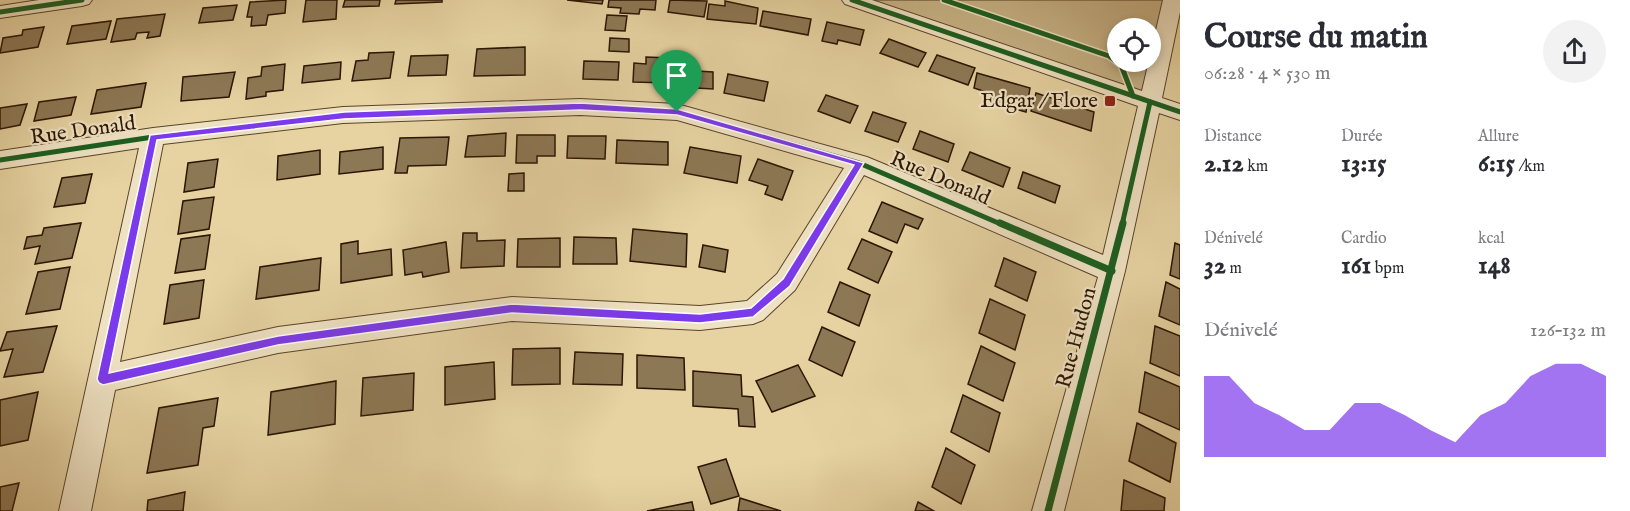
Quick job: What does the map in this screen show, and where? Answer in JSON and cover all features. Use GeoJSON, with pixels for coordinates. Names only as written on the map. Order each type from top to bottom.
{"type":"FeatureCollection","features":[{"type":"Feature","properties":{"kind":"street"},"geometry":{"type":"LineString","coordinates":[[0,12],[82,0]]}},
{"type":"Feature","properties":{"kind":"street"},"geometry":{"type":"LineString","coordinates":[[852,0],[1180,112]]}},
{"type":"Feature","properties":{"kind":"street","name":"Rue Hudon"},"geometry":{"type":"LineString","coordinates":[[1048,511],[1112,271],[1173,0]]}},
{"type":"Feature","properties":{"kind":"street","name":"Rue Donald"},"geometry":{"type":"LineString","coordinates":[[0,160],[153,137],[344,116],[580,106],[677,112],[859,163],[1112,271]]}},
{"type":"Feature","properties":{"kind":"street"},"geometry":{"type":"LineString","coordinates":[[75,511],[153,137]]}},
{"type":"Feature","properties":{"kind":"street"},"geometry":{"type":"LineString","coordinates":[[103,379],[278,340],[512,309],[700,318],[753,312],[786,282],[859,163]]}},
{"type":"Feature","properties":{"kind":"shaded area"},"geometry":{"type":"Polygon","coordinates":[[[852,0],[1173,0],[1161,53],[1161,18],[1107,18],[1107,72],[1157,72],[1150,102],[852,0]]]}},
{"type":"Feature","properties":{"kind":"building"},"geometry":{"type":"Polygon","coordinates":[[[286,0],[285,13],[268,15],[266,25],[251,26],[252,17],[247,17],[250,2],[286,0]]]}},
{"type":"Feature","properties":{"kind":"building"},"geometry":{"type":"Polygon","coordinates":[[[306,0],[337,0],[336,19],[303,22],[306,0]]]}},
{"type":"Feature","properties":{"kind":"building"},"geometry":{"type":"Polygon","coordinates":[[[345,0],[380,0],[379,6],[343,7],[345,0]]]}},
{"type":"Feature","properties":{"kind":"building"},"geometry":{"type":"Polygon","coordinates":[[[396,0],[442,0],[442,2],[395,4],[396,0]]]}},
{"type":"Feature","properties":{"kind":"building"},"geometry":{"type":"Polygon","coordinates":[[[567,0],[603,0],[602,4],[567,0]]]}},
{"type":"Feature","properties":{"kind":"building"},"geometry":{"type":"Polygon","coordinates":[[[609,0],[656,0],[655,10],[640,9],[639,14],[620,13],[621,8],[608,7],[609,0]]]}},
{"type":"Feature","properties":{"kind":"building"},"geometry":{"type":"Polygon","coordinates":[[[670,0],[707,1],[704,17],[668,12],[670,0]]]}},
{"type":"Feature","properties":{"kind":"building"},"geometry":{"type":"Polygon","coordinates":[[[725,1],[758,8],[756,24],[707,19],[709,4],[725,6],[725,1]]]}},
{"type":"Feature","properties":{"kind":"building"},"geometry":{"type":"Polygon","coordinates":[[[237,5],[233,20],[199,23],[203,8],[237,5]]]}},
{"type":"Feature","properties":{"kind":"building"},"geometry":{"type":"Polygon","coordinates":[[[763,11],[811,19],[808,35],[760,26],[763,11]]]}},
{"type":"Feature","properties":{"kind":"building"},"geometry":{"type":"Polygon","coordinates":[[[165,14],[160,36],[147,38],[149,32],[137,33],[135,39],[111,42],[117,19],[165,14]]]}},
{"type":"Feature","properties":{"kind":"building"},"geometry":{"type":"Polygon","coordinates":[[[607,15],[627,16],[625,31],[605,30],[607,15]]]}},
{"type":"Feature","properties":{"kind":"building"},"geometry":{"type":"Polygon","coordinates":[[[111,21],[106,39],[67,44],[72,26],[111,21]]]}},
{"type":"Feature","properties":{"kind":"building"},"geometry":{"type":"Polygon","coordinates":[[[827,22],[864,30],[860,45],[838,40],[837,44],[822,41],[827,22]]]}},
{"type":"Feature","properties":{"kind":"building"},"geometry":{"type":"Polygon","coordinates":[[[44,27],[38,47],[0,53],[3,38],[22,35],[23,30],[44,27]]]}},
{"type":"Feature","properties":{"kind":"building"},"geometry":{"type":"Polygon","coordinates":[[[610,38],[629,39],[629,52],[609,51],[610,38]]]}},
{"type":"Feature","properties":{"kind":"building"},"geometry":{"type":"Polygon","coordinates":[[[889,39],[926,53],[918,67],[880,53],[889,39]]]}},
{"type":"Feature","properties":{"kind":"building"},"geometry":{"type":"Polygon","coordinates":[[[525,47],[525,75],[474,76],[477,49],[525,47]]]}},
{"type":"Feature","properties":{"kind":"building"},"geometry":{"type":"Polygon","coordinates":[[[394,52],[390,78],[352,81],[356,61],[368,60],[369,53],[394,52]]]}},
{"type":"Feature","properties":{"kind":"building"},"geometry":{"type":"Polygon","coordinates":[[[448,55],[446,75],[408,76],[411,56],[448,55]]]}},
{"type":"Feature","properties":{"kind":"building"},"geometry":{"type":"Polygon","coordinates":[[[937,55],[975,68],[968,85],[929,71],[937,55]]]}},
{"type":"Feature","properties":{"kind":"building"},"geometry":{"type":"Polygon","coordinates":[[[646,57],[669,58],[669,83],[633,82],[634,63],[646,64],[646,57]]]}},
{"type":"Feature","properties":{"kind":"building"},"geometry":{"type":"Polygon","coordinates":[[[584,61],[619,62],[618,80],[583,79],[584,61]]]}},
{"type":"Feature","properties":{"kind":"building"},"geometry":{"type":"Polygon","coordinates":[[[341,62],[340,79],[302,83],[304,66],[341,62]]]}},
{"type":"Feature","properties":{"kind":"building"},"geometry":{"type":"Polygon","coordinates":[[[285,64],[283,90],[266,92],[266,96],[246,99],[248,78],[261,76],[262,67],[285,64]]]}},
{"type":"Feature","properties":{"kind":"building"},"geometry":{"type":"Polygon","coordinates":[[[680,70],[713,72],[713,89],[679,87],[680,70]]]}},
{"type":"Feature","properties":{"kind":"building"},"geometry":{"type":"Polygon","coordinates":[[[235,72],[229,97],[181,101],[183,77],[235,72]]]}},
{"type":"Feature","properties":{"kind":"building"},"geometry":{"type":"Polygon","coordinates":[[[977,73],[1030,88],[1026,112],[991,102],[992,94],[974,88],[977,73]]]}},
{"type":"Feature","properties":{"kind":"building"},"geometry":{"type":"Polygon","coordinates":[[[728,74],[768,82],[764,101],[724,93],[728,74]]]}},
{"type":"Feature","properties":{"kind":"building"},"geometry":{"type":"Polygon","coordinates":[[[146,83],[141,107],[91,114],[97,90],[146,83]]]}},
{"type":"Feature","properties":{"kind":"building"},"geometry":{"type":"Polygon","coordinates":[[[1036,93],[1094,112],[1091,131],[1031,111],[1036,93]]]}},
{"type":"Feature","properties":{"kind":"building"},"geometry":{"type":"Polygon","coordinates":[[[826,95],[858,106],[850,123],[818,111],[826,95]]]}},
{"type":"Feature","properties":{"kind":"building"},"geometry":{"type":"Polygon","coordinates":[[[76,97],[71,115],[34,121],[39,102],[76,97]]]}},
{"type":"Feature","properties":{"kind":"building"},"geometry":{"type":"Polygon","coordinates":[[[27,104],[20,125],[0,129],[0,108],[27,104]]]}},
{"type":"Feature","properties":{"kind":"building"},"geometry":{"type":"Polygon","coordinates":[[[873,112],[906,123],[898,142],[865,131],[873,112]]]}},
{"type":"Feature","properties":{"kind":"building"},"geometry":{"type":"Polygon","coordinates":[[[920,131],[954,144],[948,162],[913,149],[920,131]]]}},
{"type":"Feature","properties":{"kind":"building"},"geometry":{"type":"Polygon","coordinates":[[[506,133],[505,156],[465,157],[468,136],[506,133]]]}},
{"type":"Feature","properties":{"kind":"building"},"geometry":{"type":"Polygon","coordinates":[[[517,135],[555,135],[555,156],[537,156],[537,163],[516,163],[517,135]]]}},
{"type":"Feature","properties":{"kind":"building"},"geometry":{"type":"Polygon","coordinates":[[[568,136],[606,136],[605,159],[567,158],[568,136]]]}},
{"type":"Feature","properties":{"kind":"building"},"geometry":{"type":"Polygon","coordinates":[[[449,137],[446,165],[408,166],[407,173],[395,173],[400,138],[449,137]]]}},
{"type":"Feature","properties":{"kind":"building"},"geometry":{"type":"Polygon","coordinates":[[[617,140],[668,142],[668,165],[616,163],[617,140]]]}},
{"type":"Feature","properties":{"kind":"building"},"geometry":{"type":"Polygon","coordinates":[[[383,147],[383,169],[339,174],[340,152],[383,147]]]}},
{"type":"Feature","properties":{"kind":"building"},"geometry":{"type":"Polygon","coordinates":[[[690,147],[741,156],[737,183],[684,173],[690,147]]]}},
{"type":"Feature","properties":{"kind":"building"},"geometry":{"type":"Polygon","coordinates":[[[320,150],[320,174],[277,180],[278,156],[320,150]]]}},
{"type":"Feature","properties":{"kind":"building"},"geometry":{"type":"Polygon","coordinates":[[[970,152],[1010,168],[1003,187],[962,170],[970,152]]]}},
{"type":"Feature","properties":{"kind":"building"},"geometry":{"type":"Polygon","coordinates":[[[218,159],[214,187],[184,192],[188,163],[218,159]]]}},
{"type":"Feature","properties":{"kind":"building"},"geometry":{"type":"Polygon","coordinates":[[[758,159],[793,171],[782,200],[765,194],[768,186],[749,180],[758,159]]]}},
{"type":"Feature","properties":{"kind":"building"},"geometry":{"type":"Polygon","coordinates":[[[1023,172],[1060,186],[1055,203],[1018,188],[1023,172]]]}},
{"type":"Feature","properties":{"kind":"building"},"geometry":{"type":"Polygon","coordinates":[[[524,173],[524,191],[508,191],[509,174],[524,173]]]}},
{"type":"Feature","properties":{"kind":"building"},"geometry":{"type":"Polygon","coordinates":[[[92,174],[85,203],[54,207],[62,178],[92,174]]]}},
{"type":"Feature","properties":{"kind":"building"},"geometry":{"type":"Polygon","coordinates":[[[214,197],[209,229],[178,234],[183,201],[214,197]]]}},
{"type":"Feature","properties":{"kind":"building"},"geometry":{"type":"Polygon","coordinates":[[[882,202],[923,219],[918,229],[905,224],[897,243],[869,231],[882,202]]]}},
{"type":"Feature","properties":{"kind":"building"},"geometry":{"type":"Polygon","coordinates":[[[81,223],[72,258],[35,264],[40,246],[24,249],[27,237],[42,235],[44,228],[81,223]]]}},
{"type":"Feature","properties":{"kind":"building"},"geometry":{"type":"Polygon","coordinates":[[[633,229],[687,234],[686,267],[630,261],[633,229]]]}},
{"type":"Feature","properties":{"kind":"building"},"geometry":{"type":"Polygon","coordinates":[[[463,233],[477,233],[477,241],[505,240],[504,266],[461,268],[463,233]]]}},
{"type":"Feature","properties":{"kind":"building"},"geometry":{"type":"Polygon","coordinates":[[[210,235],[205,269],[175,273],[181,239],[210,235]]]}},
{"type":"Feature","properties":{"kind":"building"},"geometry":{"type":"Polygon","coordinates":[[[574,237],[616,238],[617,264],[573,264],[574,237]]]}},
{"type":"Feature","properties":{"kind":"building"},"geometry":{"type":"Polygon","coordinates":[[[560,238],[560,267],[517,267],[518,239],[560,238]]]}},
{"type":"Feature","properties":{"kind":"building"},"geometry":{"type":"Polygon","coordinates":[[[862,239],[892,252],[878,283],[848,269],[862,239]]]}},
{"type":"Feature","properties":{"kind":"building"},"geometry":{"type":"Polygon","coordinates":[[[358,241],[358,254],[391,249],[392,275],[341,283],[341,244],[358,241]]]}},
{"type":"Feature","properties":{"kind":"building"},"geometry":{"type":"Polygon","coordinates":[[[446,242],[449,272],[423,277],[422,272],[405,275],[403,250],[446,242]]]}},
{"type":"Feature","properties":{"kind":"building"},"geometry":{"type":"Polygon","coordinates":[[[1175,243],[1180,245],[1180,279],[1170,275],[1175,243]]]}},
{"type":"Feature","properties":{"kind":"building"},"geometry":{"type":"Polygon","coordinates":[[[703,245],[728,250],[725,272],[699,267],[703,245]]]}},
{"type":"Feature","properties":{"kind":"building"},"geometry":{"type":"Polygon","coordinates":[[[321,258],[319,290],[256,299],[260,267],[321,258]]]}},
{"type":"Feature","properties":{"kind":"building"},"geometry":{"type":"Polygon","coordinates":[[[1004,258],[1036,272],[1027,301],[995,286],[1004,258]]]}},
{"type":"Feature","properties":{"kind":"building"},"geometry":{"type":"Polygon","coordinates":[[[70,267],[60,309],[26,314],[38,272],[70,267]]]}},
{"type":"Feature","properties":{"kind":"building"},"geometry":{"type":"Polygon","coordinates":[[[204,280],[199,318],[164,324],[170,285],[204,280]]]}},
{"type":"Feature","properties":{"kind":"building"},"geometry":{"type":"Polygon","coordinates":[[[840,282],[870,295],[859,326],[828,312],[840,282]]]}},
{"type":"Feature","properties":{"kind":"building"},"geometry":{"type":"Polygon","coordinates":[[[1166,282],[1180,289],[1180,325],[1159,316],[1166,282]]]}},
{"type":"Feature","properties":{"kind":"building"},"geometry":{"type":"Polygon","coordinates":[[[990,299],[1025,315],[1015,350],[979,333],[990,299]]]}},
{"type":"Feature","properties":{"kind":"building"},"geometry":{"type":"Polygon","coordinates":[[[57,326],[43,372],[4,377],[13,349],[0,351],[7,332],[57,326]]]}},
{"type":"Feature","properties":{"kind":"building"},"geometry":{"type":"Polygon","coordinates":[[[1155,326],[1180,336],[1180,376],[1150,363],[1155,326]]]}},
{"type":"Feature","properties":{"kind":"building"},"geometry":{"type":"Polygon","coordinates":[[[822,327],[855,342],[842,376],[809,360],[822,327]]]}},
{"type":"Feature","properties":{"kind":"building"},"geometry":{"type":"Polygon","coordinates":[[[981,346],[1015,363],[1003,401],[968,384],[981,346]]]}},
{"type":"Feature","properties":{"kind":"building"},"geometry":{"type":"Polygon","coordinates":[[[560,348],[560,384],[512,385],[513,349],[560,348]]]}},
{"type":"Feature","properties":{"kind":"building"},"geometry":{"type":"Polygon","coordinates":[[[575,352],[623,354],[622,385],[573,384],[575,352]]]}},
{"type":"Feature","properties":{"kind":"building"},"geometry":{"type":"Polygon","coordinates":[[[637,355],[684,358],[685,390],[637,388],[637,355]]]}},
{"type":"Feature","properties":{"kind":"building"},"geometry":{"type":"Polygon","coordinates":[[[494,362],[495,399],[445,405],[445,367],[494,362]]]}},
{"type":"Feature","properties":{"kind":"building"},"geometry":{"type":"Polygon","coordinates":[[[798,365],[815,396],[772,412],[756,381],[798,365]]]}},
{"type":"Feature","properties":{"kind":"building"},"geometry":{"type":"Polygon","coordinates":[[[693,371],[741,375],[742,396],[753,397],[755,427],[739,426],[738,409],[693,406],[693,371]]]}},
{"type":"Feature","properties":{"kind":"building"},"geometry":{"type":"Polygon","coordinates":[[[1145,372],[1180,387],[1180,430],[1139,412],[1145,372]]]}},
{"type":"Feature","properties":{"kind":"building"},"geometry":{"type":"Polygon","coordinates":[[[414,373],[413,410],[361,416],[363,378],[414,373]]]}},
{"type":"Feature","properties":{"kind":"building"},"geometry":{"type":"Polygon","coordinates":[[[336,381],[335,424],[268,435],[271,392],[336,381]]]}},
{"type":"Feature","properties":{"kind":"building"},"geometry":{"type":"Polygon","coordinates":[[[38,392],[28,440],[0,446],[0,400],[38,392]]]}},
{"type":"Feature","properties":{"kind":"building"},"geometry":{"type":"Polygon","coordinates":[[[963,395],[1000,413],[989,452],[951,432],[963,395]]]}},
{"type":"Feature","properties":{"kind":"building"},"geometry":{"type":"Polygon","coordinates":[[[218,398],[214,426],[203,428],[198,465],[147,473],[159,408],[218,398]]]}},
{"type":"Feature","properties":{"kind":"building"},"geometry":{"type":"Polygon","coordinates":[[[1137,423],[1176,443],[1170,482],[1129,461],[1137,423]]]}},
{"type":"Feature","properties":{"kind":"building"},"geometry":{"type":"Polygon","coordinates":[[[946,448],[975,465],[961,504],[932,487],[946,448]]]}},
{"type":"Feature","properties":{"kind":"building"},"geometry":{"type":"Polygon","coordinates":[[[726,459],[739,496],[711,504],[698,467],[726,459]]]}},
{"type":"Feature","properties":{"kind":"building"},"geometry":{"type":"Polygon","coordinates":[[[1124,480],[1165,498],[1164,511],[1121,511],[1124,480]]]}},
{"type":"Feature","properties":{"kind":"building"},"geometry":{"type":"Polygon","coordinates":[[[19,483],[12,511],[0,511],[0,487],[19,483]]]}},
{"type":"Feature","properties":{"kind":"building"},"geometry":{"type":"Polygon","coordinates":[[[185,492],[183,511],[147,511],[148,500],[185,492]]]}},
{"type":"Feature","properties":{"kind":"building"},"geometry":{"type":"Polygon","coordinates":[[[740,498],[781,511],[738,511],[740,498]]]}},
{"type":"Feature","properties":{"kind":"building"},"geometry":{"type":"Polygon","coordinates":[[[692,502],[694,511],[647,511],[692,502]]]}},
{"type":"Feature","properties":{"kind":"building"},"geometry":{"type":"Polygon","coordinates":[[[918,502],[934,511],[915,511],[918,502]]]}},
{"type":"Feature","properties":{"kind":"cycle path"},"geometry":{"type":"LineString","coordinates":[[0,12],[82,0]]}},
{"type":"Feature","properties":{"kind":"cycle path"},"geometry":{"type":"LineString","coordinates":[[852,0],[1180,112]]}},
{"type":"Feature","properties":{"kind":"cycle path"},"geometry":{"type":"LineString","coordinates":[[944,0],[1109,56],[1121,65],[1133,96]]}},
{"type":"Feature","properties":{"kind":"cycle path"},"geometry":{"type":"LineString","coordinates":[[1048,511],[1112,271],[1150,102]]}},
{"type":"Feature","properties":{"kind":"cycle path"},"geometry":{"type":"LineString","coordinates":[[0,160],[153,137],[343,115],[580,107],[677,112],[859,163],[1112,271]]}},
{"type":"Feature","properties":{"kind":"place","name":"Edgar / Flore"},"geometry":{"type":"Point","coordinates":[1110,101]}},
{"type":"Feature","properties":{"kind":"route"},"geometry":{"type":"LineString","coordinates":[[580,106],[677,112],[859,163],[786,282],[753,312],[700,318],[512,309],[278,340],[103,379],[153,137],[344,116],[580,106]]}}]}
